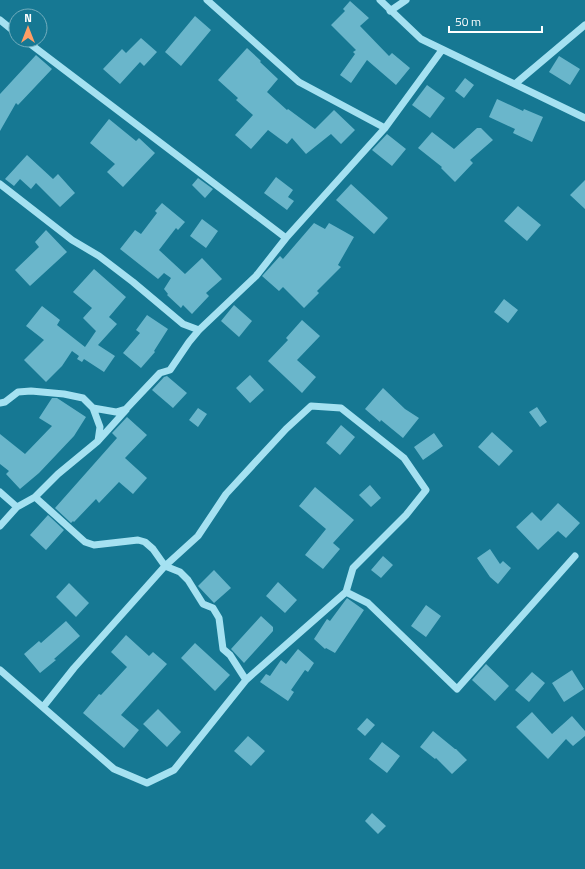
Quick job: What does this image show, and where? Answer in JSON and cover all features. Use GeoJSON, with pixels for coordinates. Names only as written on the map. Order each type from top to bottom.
{"type":"FeatureCollection","features":[{"type":"Feature","properties":{"kind":"street"},"geometry":{"type":"LineString","coordinates":[[207,0],[299,82],[385,128]]}},
{"type":"Feature","properties":{"kind":"street"},"geometry":{"type":"LineString","coordinates":[[380,0],[421,39],[585,118]]}},
{"type":"Feature","properties":{"kind":"street"},"geometry":{"type":"LineString","coordinates":[[390,11],[406,0]]}},
{"type":"Feature","properties":{"kind":"street"},"geometry":{"type":"LineString","coordinates":[[0,20],[8,26]]}},
{"type":"Feature","properties":{"kind":"street"},"geometry":{"type":"LineString","coordinates":[[515,84],[585,25]]}},
{"type":"Feature","properties":{"kind":"street"},"geometry":{"type":"LineString","coordinates":[[37,48],[286,238]]}},
{"type":"Feature","properties":{"kind":"street"},"geometry":{"type":"LineString","coordinates":[[0,526],[17,508],[35,497],[58,474],[98,441],[160,373],[170,370],[188,342],[198,330],[256,276],[286,238],[385,128],[442,50]]}},
{"type":"Feature","properties":{"kind":"street"},"geometry":{"type":"LineString","coordinates":[[0,184],[72,240],[105,260],[183,324],[198,330]]}},
{"type":"Feature","properties":{"kind":"street"},"geometry":{"type":"LineString","coordinates":[[0,403],[5,402],[18,392],[31,391],[64,394],[83,398],[94,408],[100,427],[98,441]]}},
{"type":"Feature","properties":{"kind":"street"},"geometry":{"type":"LineString","coordinates":[[0,670],[114,769],[147,783],[174,770],[246,680],[346,592],[353,568],[406,515],[426,490],[404,458],[341,408],[311,406],[286,429],[226,494],[198,536],[164,566],[74,668],[43,707]]}},
{"type":"Feature","properties":{"kind":"street"},"geometry":{"type":"LineString","coordinates":[[94,408],[116,412],[126,409]]}},
{"type":"Feature","properties":{"kind":"street"},"geometry":{"type":"LineString","coordinates":[[0,492],[17,508]]}},
{"type":"Feature","properties":{"kind":"street"},"geometry":{"type":"LineString","coordinates":[[35,497],[85,542],[94,545],[138,540],[145,542],[153,549],[164,566],[180,572],[188,580],[203,604],[213,608],[219,618],[223,649],[230,655],[246,680]]}},
{"type":"Feature","properties":{"kind":"street"},"geometry":{"type":"LineString","coordinates":[[346,592],[368,603],[457,689],[574,556]]}},
{"type":"Feature","properties":{"kind":"building"},"geometry":{"type":"Polygon","coordinates":[[[350,1],[369,18],[360,26],[389,56],[392,53],[410,68],[396,85],[367,60],[351,83],[340,75],[355,54],[353,52],[356,50],[331,25],[345,11],[343,9],[350,1]]]}},
{"type":"Feature","properties":{"kind":"building"},"geometry":{"type":"Polygon","coordinates":[[[195,16],[211,30],[181,66],[165,52],[195,16]]]}},
{"type":"Feature","properties":{"kind":"building"},"geometry":{"type":"Polygon","coordinates":[[[141,38],[157,52],[144,66],[140,62],[120,84],[103,69],[122,49],[126,53],[141,38]]]}},
{"type":"Feature","properties":{"kind":"building"},"geometry":{"type":"Polygon","coordinates":[[[247,48],[278,79],[267,92],[287,110],[288,109],[315,129],[334,110],[355,130],[341,144],[331,134],[306,154],[292,138],[287,144],[268,130],[251,149],[235,135],[253,115],[236,100],[238,98],[218,80],[247,48]]]}},
{"type":"Feature","properties":{"kind":"building"},"geometry":{"type":"Polygon","coordinates":[[[36,55],[52,69],[18,105],[16,103],[0,131],[0,94],[36,55]]]}},
{"type":"Feature","properties":{"kind":"building"},"geometry":{"type":"Polygon","coordinates":[[[559,56],[580,69],[570,85],[549,72],[559,56]]]}},
{"type":"Feature","properties":{"kind":"building"},"geometry":{"type":"Polygon","coordinates":[[[465,78],[474,85],[464,98],[455,91],[465,78]]]}},
{"type":"Feature","properties":{"kind":"building"},"geometry":{"type":"Polygon","coordinates":[[[427,85],[445,98],[430,118],[412,105],[427,85]]]}},
{"type":"Feature","properties":{"kind":"building"},"geometry":{"type":"Polygon","coordinates":[[[497,99],[523,111],[524,109],[543,117],[532,142],[513,133],[515,129],[489,117],[497,99]]]}},
{"type":"Feature","properties":{"kind":"building"},"geometry":{"type":"Polygon","coordinates":[[[109,119],[136,141],[139,138],[155,153],[123,187],[107,172],[115,164],[90,143],[109,119]]]}},
{"type":"Feature","properties":{"kind":"building"},"geometry":{"type":"Polygon","coordinates":[[[477,128],[481,128],[493,140],[470,160],[473,163],[455,182],[441,168],[442,167],[418,148],[432,132],[454,149],[477,128]]]}},
{"type":"Feature","properties":{"kind":"building"},"geometry":{"type":"Polygon","coordinates":[[[387,134],[406,149],[392,166],[372,150],[387,134]]]}},
{"type":"Feature","properties":{"kind":"building"},"geometry":{"type":"Polygon","coordinates":[[[27,155],[53,179],[58,174],[75,193],[60,207],[36,183],[31,189],[20,179],[14,186],[5,179],[27,155]]]}},
{"type":"Feature","properties":{"kind":"building"},"geometry":{"type":"Polygon","coordinates":[[[276,177],[293,190],[288,197],[294,201],[287,210],[264,193],[276,177]]]}},
{"type":"Feature","properties":{"kind":"building"},"geometry":{"type":"Polygon","coordinates":[[[198,178],[213,189],[205,198],[192,185],[198,178]]]}},
{"type":"Feature","properties":{"kind":"building"},"geometry":{"type":"Polygon","coordinates":[[[585,180],[585,209],[570,195],[585,180]]]}},
{"type":"Feature","properties":{"kind":"building"},"geometry":{"type":"Polygon","coordinates":[[[351,184],[388,218],[374,234],[336,200],[351,184]]]}},
{"type":"Feature","properties":{"kind":"building"},"geometry":{"type":"Polygon","coordinates":[[[162,203],[185,222],[178,230],[176,228],[159,250],[185,274],[202,258],[222,279],[206,293],[209,296],[192,314],[183,305],[181,308],[167,295],[168,294],[164,289],[171,278],[164,273],[158,279],[120,249],[135,230],[141,234],[157,213],[155,211],[162,203]]]}},
{"type":"Feature","properties":{"kind":"building"},"geometry":{"type":"Polygon","coordinates":[[[518,206],[541,225],[527,241],[504,221],[518,206]]]}},
{"type":"Feature","properties":{"kind":"building"},"geometry":{"type":"Polygon","coordinates":[[[202,219],[218,231],[206,248],[190,236],[202,219]]]}},
{"type":"Feature","properties":{"kind":"building"},"geometry":{"type":"Polygon","coordinates":[[[314,223],[325,229],[329,223],[354,237],[338,265],[341,267],[317,291],[319,293],[304,308],[283,287],[279,291],[262,276],[280,256],[283,259],[314,223]]]}},
{"type":"Feature","properties":{"kind":"building"},"geometry":{"type":"Polygon","coordinates":[[[46,230],[67,252],[30,286],[15,270],[39,247],[35,242],[46,230]]]}},
{"type":"Feature","properties":{"kind":"building"},"geometry":{"type":"Polygon","coordinates":[[[94,269],[126,297],[109,317],[117,324],[98,345],[115,356],[104,372],[84,359],[82,362],[77,359],[79,356],[72,351],[62,366],[46,382],[24,360],[44,340],[26,326],[42,306],[60,320],[57,325],[85,347],[96,331],[83,318],[92,308],[73,292],[94,269]]]}},
{"type":"Feature","properties":{"kind":"building"},"geometry":{"type":"Polygon","coordinates":[[[504,299],[518,310],[508,323],[494,312],[504,299]]]}},
{"type":"Feature","properties":{"kind":"building"},"geometry":{"type":"Polygon","coordinates":[[[234,305],[252,321],[239,337],[221,321],[234,305]]]}},
{"type":"Feature","properties":{"kind":"building"},"geometry":{"type":"Polygon","coordinates":[[[147,315],[168,329],[154,351],[155,352],[141,368],[123,353],[140,333],[136,330],[147,315]]]}},
{"type":"Feature","properties":{"kind":"building"},"geometry":{"type":"Polygon","coordinates":[[[302,320],[320,336],[297,360],[316,377],[302,393],[268,361],[288,340],[286,338],[302,320]]]}},
{"type":"Feature","properties":{"kind":"building"},"geometry":{"type":"Polygon","coordinates":[[[250,375],[264,390],[250,403],[236,388],[250,375]]]}},
{"type":"Feature","properties":{"kind":"building"},"geometry":{"type":"Polygon","coordinates":[[[167,376],[187,393],[173,408],[152,390],[164,377],[167,376]]]}},
{"type":"Feature","properties":{"kind":"building"},"geometry":{"type":"Polygon","coordinates":[[[383,388],[405,409],[419,418],[403,438],[381,420],[380,422],[365,409],[383,388]]]}},
{"type":"Feature","properties":{"kind":"building"},"geometry":{"type":"Polygon","coordinates":[[[52,398],[57,398],[86,417],[74,436],[39,473],[20,489],[6,474],[9,471],[0,464],[0,434],[25,454],[52,426],[39,418],[52,398]]]}},
{"type":"Feature","properties":{"kind":"building"},"geometry":{"type":"Polygon","coordinates":[[[537,407],[547,422],[540,427],[529,412],[537,407]]]}},
{"type":"Feature","properties":{"kind":"building"},"geometry":{"type":"Polygon","coordinates":[[[198,408],[207,414],[198,427],[189,420],[198,408]]]}},
{"type":"Feature","properties":{"kind":"building"},"geometry":{"type":"Polygon","coordinates":[[[127,417],[147,435],[125,458],[147,478],[133,494],[119,482],[99,503],[96,499],[74,522],[73,521],[71,523],[55,508],[117,438],[112,433],[127,417]]]}},
{"type":"Feature","properties":{"kind":"building"},"geometry":{"type":"Polygon","coordinates":[[[341,425],[355,437],[340,455],[326,443],[341,425]]]}},
{"type":"Feature","properties":{"kind":"building"},"geometry":{"type":"Polygon","coordinates":[[[492,432],[513,451],[499,466],[478,447],[492,432]]]}},
{"type":"Feature","properties":{"kind":"building"},"geometry":{"type":"Polygon","coordinates":[[[434,433],[443,446],[423,460],[414,447],[434,433]]]}},
{"type":"Feature","properties":{"kind":"building"},"geometry":{"type":"Polygon","coordinates":[[[370,485],[381,498],[371,507],[359,495],[370,485]]]}},
{"type":"Feature","properties":{"kind":"building"},"geometry":{"type":"Polygon","coordinates":[[[315,487],[354,520],[333,543],[340,549],[323,569],[305,555],[326,529],[299,506],[315,487]]]}},
{"type":"Feature","properties":{"kind":"building"},"geometry":{"type":"Polygon","coordinates":[[[558,503],[580,523],[566,538],[558,531],[538,550],[516,527],[532,512],[541,521],[558,503]]]}},
{"type":"Feature","properties":{"kind":"building"},"geometry":{"type":"Polygon","coordinates":[[[48,515],[64,530],[46,550],[30,535],[48,515]]]}},
{"type":"Feature","properties":{"kind":"building"},"geometry":{"type":"Polygon","coordinates":[[[490,549],[500,564],[503,561],[511,568],[498,584],[490,577],[477,558],[490,549]]]}},
{"type":"Feature","properties":{"kind":"building"},"geometry":{"type":"Polygon","coordinates":[[[383,556],[393,565],[381,578],[371,570],[383,556]]]}},
{"type":"Feature","properties":{"kind":"building"},"geometry":{"type":"Polygon","coordinates":[[[214,570],[231,588],[214,603],[198,586],[214,570]]]}},
{"type":"Feature","properties":{"kind":"building"},"geometry":{"type":"Polygon","coordinates":[[[278,582],[297,600],[285,613],[266,596],[278,582]]]}},
{"type":"Feature","properties":{"kind":"building"},"geometry":{"type":"Polygon","coordinates":[[[69,583],[89,603],[76,617],[56,597],[69,583]]]}},
{"type":"Feature","properties":{"kind":"building"},"geometry":{"type":"Polygon","coordinates":[[[347,598],[364,610],[335,653],[326,648],[325,649],[314,639],[327,619],[330,621],[347,598]]]}},
{"type":"Feature","properties":{"kind":"building"},"geometry":{"type":"Polygon","coordinates":[[[426,605],[441,616],[426,637],[411,626],[426,605]]]}},
{"type":"Feature","properties":{"kind":"building"},"geometry":{"type":"Polygon","coordinates":[[[261,616],[273,627],[273,631],[244,663],[231,649],[261,616]]]}},
{"type":"Feature","properties":{"kind":"building"},"geometry":{"type":"Polygon","coordinates":[[[66,621],[80,636],[54,659],[56,660],[40,673],[24,654],[39,641],[41,643],[66,621]]]}},
{"type":"Feature","properties":{"kind":"building"},"geometry":{"type":"Polygon","coordinates":[[[126,635],[149,656],[153,652],[167,664],[121,715],[139,730],[124,748],[83,713],[99,694],[101,695],[127,667],[111,652],[126,635]]]}},
{"type":"Feature","properties":{"kind":"building"},"geometry":{"type":"Polygon","coordinates":[[[195,643],[230,675],[215,691],[181,658],[195,643]]]}},
{"type":"Feature","properties":{"kind":"building"},"geometry":{"type":"Polygon","coordinates":[[[298,649],[314,663],[308,672],[305,670],[291,690],[294,692],[288,701],[260,682],[266,674],[270,676],[281,660],[286,664],[298,649]]]}},
{"type":"Feature","properties":{"kind":"building"},"geometry":{"type":"Polygon","coordinates":[[[486,664],[509,686],[495,701],[472,680],[486,664]]]}},
{"type":"Feature","properties":{"kind":"building"},"geometry":{"type":"Polygon","coordinates":[[[572,670],[584,689],[564,702],[552,683],[572,670]]]}},
{"type":"Feature","properties":{"kind":"building"},"geometry":{"type":"Polygon","coordinates":[[[532,672],[545,683],[529,702],[515,690],[532,672]]]}},
{"type":"Feature","properties":{"kind":"building"},"geometry":{"type":"Polygon","coordinates":[[[158,709],[181,732],[167,747],[143,724],[158,709]]]}},
{"type":"Feature","properties":{"kind":"building"},"geometry":{"type":"Polygon","coordinates":[[[532,712],[552,734],[572,716],[585,731],[585,736],[573,746],[566,739],[548,759],[516,727],[532,712]]]}},
{"type":"Feature","properties":{"kind":"building"},"geometry":{"type":"Polygon","coordinates":[[[367,718],[375,725],[365,736],[357,729],[367,718]]]}},
{"type":"Feature","properties":{"kind":"building"},"geometry":{"type":"Polygon","coordinates":[[[433,731],[456,749],[467,760],[452,774],[436,758],[435,759],[420,747],[433,731]]]}},
{"type":"Feature","properties":{"kind":"building"},"geometry":{"type":"Polygon","coordinates":[[[248,736],[265,751],[251,766],[234,751],[248,736]]]}},
{"type":"Feature","properties":{"kind":"building"},"geometry":{"type":"Polygon","coordinates":[[[382,742],[400,756],[387,773],[369,759],[382,742]]]}},
{"type":"Feature","properties":{"kind":"building"},"geometry":{"type":"Polygon","coordinates":[[[372,813],[386,826],[378,834],[365,821],[372,813]]]}}]}
